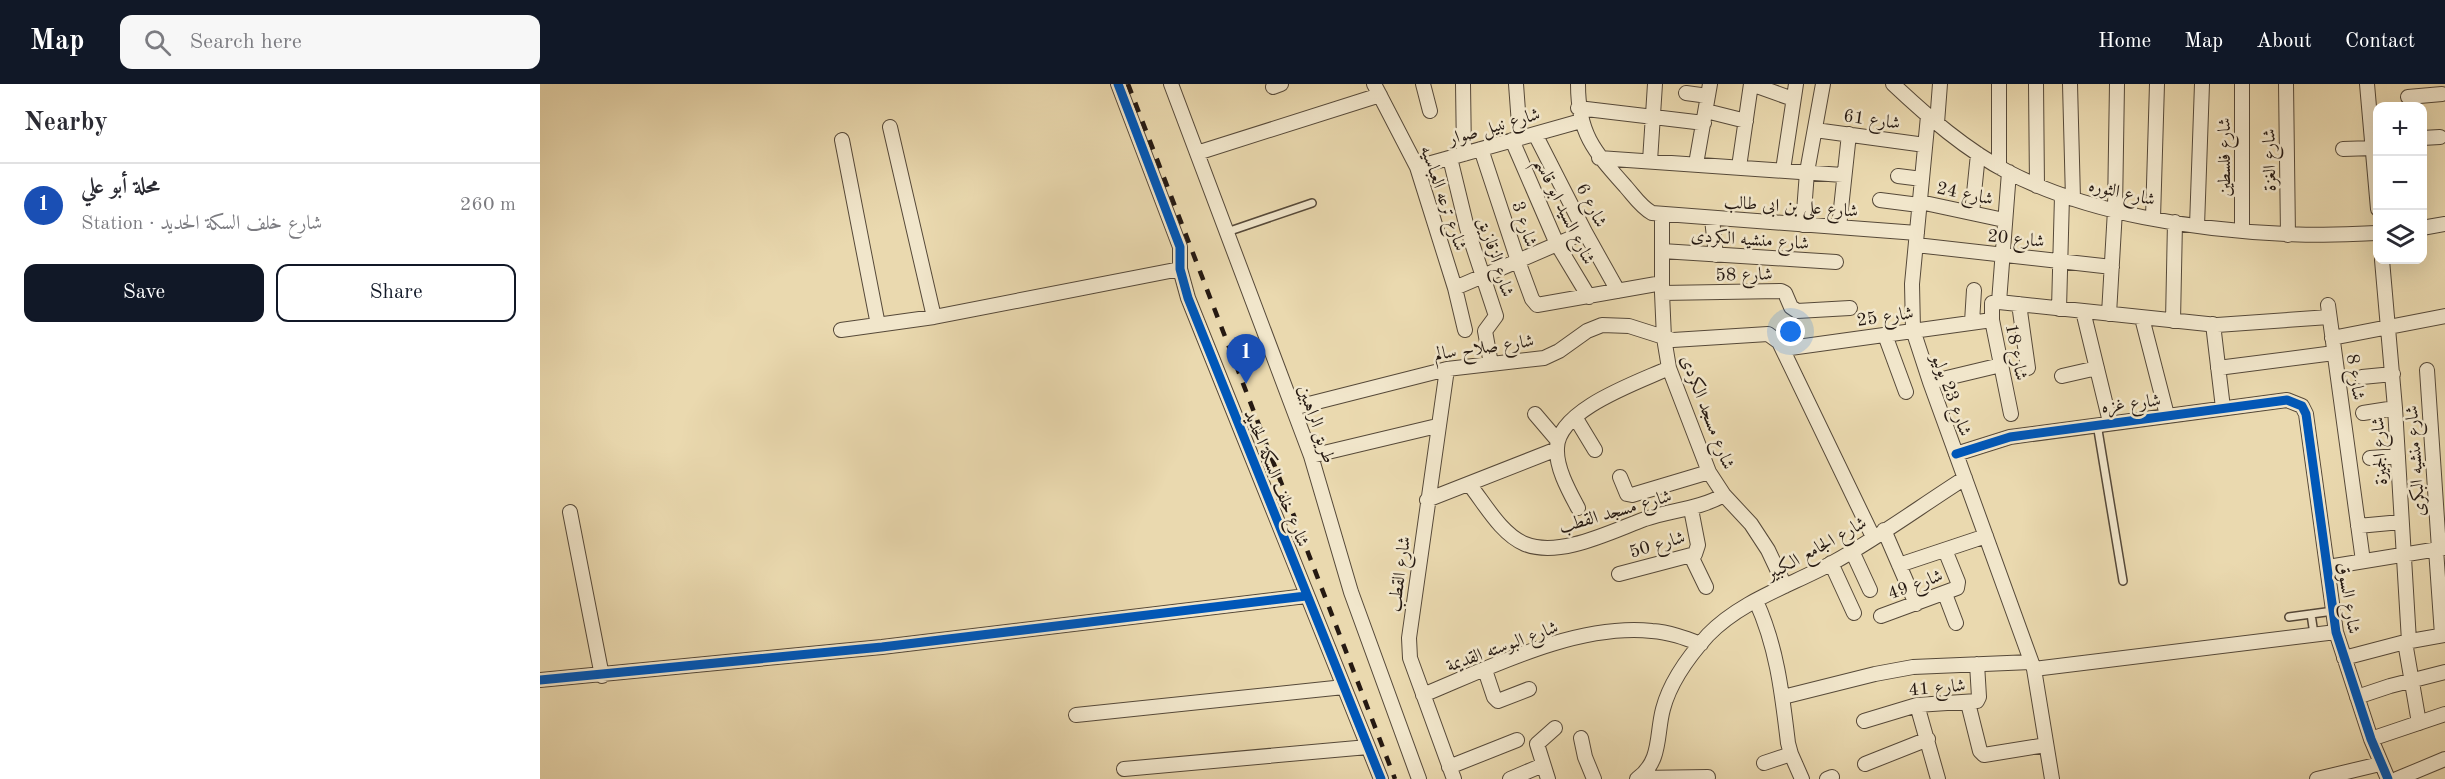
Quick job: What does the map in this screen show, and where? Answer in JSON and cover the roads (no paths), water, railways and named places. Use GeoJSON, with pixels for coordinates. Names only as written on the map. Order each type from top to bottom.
{"type":"FeatureCollection","features":[{"type":"Feature","properties":{"kind":"street","name":"شارع خلف السكة الحديد"},"geometry":{"type":"LineString","coordinates":[[1118,84],[1180,247],[1180,269],[1188,298],[1381,779]]}},
{"type":"Feature","properties":{"kind":"street","name":"طريق الراهبين"},"geometry":{"type":"LineString","coordinates":[[1171,84],[1311,456],[1351,592],[1419,779]]}},
{"type":"Feature","properties":{"kind":"street"},"geometry":{"type":"LineString","coordinates":[[1423,84],[1430,111]]}},
{"type":"Feature","properties":{"kind":"street"},"geometry":{"type":"LineString","coordinates":[[1463,84],[1464,154]]}},
{"type":"Feature","properties":{"kind":"street","name":"شارع السيد ابو قاسم"},"geometry":{"type":"LineString","coordinates":[[1516,84],[1516,139],[1557,244],[1588,297]]}},
{"type":"Feature","properties":{"kind":"street"},"geometry":{"type":"LineString","coordinates":[[1578,84],[1580,114],[1588,140],[1599,158],[1647,211],[1662,215]]}},
{"type":"Feature","properties":{"kind":"street"},"geometry":{"type":"LineString","coordinates":[[1650,161],[1655,84]]}},
{"type":"Feature","properties":{"kind":"street"},"geometry":{"type":"LineString","coordinates":[[1738,167],[1751,84],[1794,99]]}},
{"type":"Feature","properties":{"kind":"street"},"geometry":{"type":"LineString","coordinates":[[1783,171],[1796,84]]}},
{"type":"Feature","properties":{"kind":"street"},"geometry":{"type":"LineString","coordinates":[[1803,225],[1807,172],[1823,84]]}},
{"type":"Feature","properties":{"kind":"street","name":"شارع الثوره"},"geometry":{"type":"LineString","coordinates":[[1893,84],[1932,120],[1978,154],[2037,186],[2067,197],[2115,210],[2197,226],[2288,234],[2373,233]]}},
{"type":"Feature","properties":{"kind":"street","name":"شارع 23 يوليو"},"geometry":{"type":"LineString","coordinates":[[1940,84],[1925,145],[1911,307],[1913,330],[2032,665],[2052,779]]}},
{"type":"Feature","properties":{"kind":"street"},"geometry":{"type":"LineString","coordinates":[[1999,84],[2004,170],[2004,220],[1999,302],[2213,324],[2223,408]]}},
{"type":"Feature","properties":{"kind":"street"},"geometry":{"type":"LineString","coordinates":[[2036,84],[2037,186]]}},
{"type":"Feature","properties":{"kind":"street"},"geometry":{"type":"LineString","coordinates":[[2059,309],[2060,261],[2067,197],[2070,84]]}},
{"type":"Feature","properties":{"kind":"street"},"geometry":{"type":"LineString","coordinates":[[2109,314],[2115,210],[2117,84]]}},
{"type":"Feature","properties":{"kind":"street"},"geometry":{"type":"LineString","coordinates":[[2153,218],[2157,84]]}},
{"type":"Feature","properties":{"kind":"street"},"geometry":{"type":"LineString","coordinates":[[2197,226],[2202,84]]}},
{"type":"Feature","properties":{"kind":"street","name":"شارع فلسطين"},"geometry":{"type":"LineString","coordinates":[[2242,84],[2242,231]]}},
{"type":"Feature","properties":{"kind":"street","name":"شارع الغزة"},"geometry":{"type":"LineString","coordinates":[[2286,84],[2288,234]]}},
{"type":"Feature","properties":{"kind":"street"},"geometry":{"type":"LineString","coordinates":[[2343,149],[2373,148],[2367,84]]}},
{"type":"Feature","properties":{"kind":"street"},"geometry":{"type":"LineString","coordinates":[[1197,153],[1377,89]]}},
{"type":"Feature","properties":{"kind":"street","name":"شارع ترعه العباسيه"},"geometry":{"type":"LineString","coordinates":[[1377,89],[1417,167],[1455,288],[1465,330]]}},
{"type":"Feature","properties":{"kind":"street"},"geometry":{"type":"LineString","coordinates":[[1686,93],[1709,90],[1696,164]]}},
{"type":"Feature","properties":{"kind":"street"},"geometry":{"type":"LineString","coordinates":[[2408,96],[2442,94]]}},
{"type":"Feature","properties":{"kind":"street"},"geometry":{"type":"LineString","coordinates":[[1580,114],[1705,117],[1746,121]]}},
{"type":"Feature","properties":{"kind":"street","name":"شارع نبيل صوار"},"geometry":{"type":"LineString","coordinates":[[1417,167],[1536,134],[1580,114]]}},
{"type":"Feature","properties":{"kind":"street"},"geometry":{"type":"LineString","coordinates":[[890,127],[934,317]]}},
{"type":"Feature","properties":{"kind":"street","name":"شارع 61"},"geometry":{"type":"LineString","coordinates":[[1815,130],[1925,145]]}},
{"type":"Feature","properties":{"kind":"street","name":"شارع 6"},"geometry":{"type":"LineString","coordinates":[[1536,134],[1585,232],[1618,291]]}},
{"type":"Feature","properties":{"kind":"street"},"geometry":{"type":"LineString","coordinates":[[1839,227],[1848,134]]}},
{"type":"Feature","properties":{"kind":"street"},"geometry":{"type":"LineString","coordinates":[[2427,138],[2440,137]]}},
{"type":"Feature","properties":{"kind":"street"},"geometry":{"type":"LineString","coordinates":[[842,140],[878,325]]}},
{"type":"Feature","properties":{"kind":"street","name":"شارع 3"},"geometry":{"type":"LineString","coordinates":[[1481,149],[1532,299],[1537,305],[1542,305],[1588,297]]}},
{"type":"Feature","properties":{"kind":"street"},"geometry":{"type":"LineString","coordinates":[[1972,213],[1978,154]]}},
{"type":"Feature","properties":{"kind":"street","name":"شارع الزقازيق"},"geometry":{"type":"LineString","coordinates":[[1450,158],[1467,228],[1496,316],[1485,331],[1491,364]]}},
{"type":"Feature","properties":{"kind":"street"},"geometry":{"type":"LineString","coordinates":[[1599,158],[1843,175]]}},
{"type":"Feature","properties":{"kind":"street"},"geometry":{"type":"LineString","coordinates":[[1898,176],[1922,179]]}},
{"type":"Feature","properties":{"kind":"street","name":"شارع 24"},"geometry":{"type":"LineString","coordinates":[[1880,200],[1920,203],[2004,220]]}},
{"type":"Feature","properties":{"kind":"street","name":"شارع على بن ابى طالب"},"geometry":{"type":"LineString","coordinates":[[1662,215],[1839,227],[1916,239]]}},
{"type":"Feature","properties":{"kind":"street","name":"شارع مسجد الكردى"},"geometry":{"type":"LineString","coordinates":[[1662,215],[1662,288],[1669,368],[1709,472],[1724,495],[1751,524],[1768,550],[1785,586]]}},
{"type":"Feature","properties":{"kind":"street"},"geometry":{"type":"LineString","coordinates":[[1712,219],[1716,255]]}},
{"type":"Feature","properties":{"kind":"street"},"geometry":{"type":"LineString","coordinates":[[2173,321],[2175,222]]}},
{"type":"Feature","properties":{"kind":"street"},"geometry":{"type":"LineString","coordinates":[[2427,227],[2445,224]]}},
{"type":"Feature","properties":{"kind":"street"},"geometry":{"type":"LineString","coordinates":[[1455,288],[1585,232]]}},
{"type":"Feature","properties":{"kind":"street","name":"شارع 20"},"geometry":{"type":"LineString","coordinates":[[1916,239],[2002,254],[2112,267]]}},
{"type":"Feature","properties":{"kind":"street","name":"شارع منشيه الكردى"},"geometry":{"type":"LineString","coordinates":[[1662,251],[1836,262]]}},
{"type":"Feature","properties":{"kind":"street","name":"شارع الجميزة"},"geometry":{"type":"LineString","coordinates":[[2382,264],[2395,408],[2407,641],[2419,723]]}},
{"type":"Feature","properties":{"kind":"street"},"geometry":{"type":"LineString","coordinates":[[841,330],[934,317],[1180,269]]}},
{"type":"Feature","properties":{"kind":"street"},"geometry":{"type":"LineString","coordinates":[[1588,297],[1618,291],[1662,288]]}},
{"type":"Feature","properties":{"kind":"street","name":"شارع 58"},"geometry":{"type":"LineString","coordinates":[[1662,288],[1781,291],[1785,292],[1791,307],[1797,311],[1850,308]]}},
{"type":"Feature","properties":{"kind":"street"},"geometry":{"type":"LineString","coordinates":[[1972,322],[1974,290]]}},
{"type":"Feature","properties":{"kind":"street","name":"شارع 18"},"geometry":{"type":"LineString","coordinates":[[1999,302],[1992,303],[1992,320],[2011,414]]}},
{"type":"Feature","properties":{"kind":"street"},"geometry":{"type":"LineString","coordinates":[[2019,304],[2028,368]]}},
{"type":"Feature","properties":{"kind":"street"},"geometry":{"type":"LineString","coordinates":[[2082,311],[2097,368],[2104,423]]}},
{"type":"Feature","properties":{"kind":"street","name":"شارع 8"},"geometry":{"type":"LineString","coordinates":[[2213,324],[2329,311],[2363,561]]}},
{"type":"Feature","properties":{"kind":"street"},"geometry":{"type":"LineString","coordinates":[[2332,338],[2445,316]]}},
{"type":"Feature","properties":{"kind":"street"},"geometry":{"type":"LineString","coordinates":[[2142,318],[2167,415]]}},
{"type":"Feature","properties":{"kind":"street","name":"شارع 25"},"geometry":{"type":"LineString","coordinates":[[1781,345],[1992,320]]}},
{"type":"Feature","properties":{"kind":"street","name":"شارع صلاح سالم"},"geometry":{"type":"LineString","coordinates":[[1293,408],[1447,369],[1544,357],[1560,351],[1587,331],[1602,325],[1629,326],[1673,340],[1768,334],[1781,345]]}},
{"type":"Feature","properties":{"kind":"street"},"geometry":{"type":"LineString","coordinates":[[1885,334],[1906,392]]}},
{"type":"Feature","properties":{"kind":"street"},"geometry":{"type":"LineString","coordinates":[[1781,345],[1879,534],[1899,565],[1916,604]]}},
{"type":"Feature","properties":{"kind":"street"},"geometry":{"type":"LineString","coordinates":[[2217,368],[2334,353]]}},
{"type":"Feature","properties":{"kind":"street"},"geometry":{"type":"LineString","coordinates":[[1930,382],[2001,365]]}},
{"type":"Feature","properties":{"kind":"street"},"geometry":{"type":"LineString","coordinates":[[1427,500],[1557,445],[1575,417],[1600,400],[1669,368]]}},
{"type":"Feature","properties":{"kind":"street"},"geometry":{"type":"LineString","coordinates":[[2062,376],[2097,368]]}},
{"type":"Feature","properties":{"kind":"street","name":"شارع القطب"},"geometry":{"type":"LineString","coordinates":[[1447,369],[1437,426],[1409,638],[1410,658],[1451,773]]}},
{"type":"Feature","properties":{"kind":"street","name":"شارع منشيه البكرى"},"geometry":{"type":"LineString","coordinates":[[2427,370],[2438,425],[2443,635]]}},
{"type":"Feature","properties":{"kind":"street"},"geometry":{"type":"LineString","coordinates":[[2362,377],[2392,374]]}},
{"type":"Feature","properties":{"kind":"street","name":"شارع غزه"},"geometry":{"type":"LineString","coordinates":[[1956,454],[2010,437],[2287,400],[2302,406],[2306,414]]}},
{"type":"Feature","properties":{"kind":"street"},"geometry":{"type":"LineString","coordinates":[[2363,413],[2395,408]]}},
{"type":"Feature","properties":{"kind":"street"},"geometry":{"type":"LineString","coordinates":[[1535,414],[1557,445],[1564,478],[1578,508]]}},
{"type":"Feature","properties":{"kind":"street","name":"شارع السوق"},"geometry":{"type":"LineString","coordinates":[[2306,414],[2336,632],[2371,739],[2388,779]]}},
{"type":"Feature","properties":{"kind":"street"},"geometry":{"type":"LineString","coordinates":[[1575,417],[1594,450]]}},
{"type":"Feature","properties":{"kind":"street"},"geometry":{"type":"LineString","coordinates":[[1311,456],[1437,426]]}},
{"type":"Feature","properties":{"kind":"street"},"geometry":{"type":"LineString","coordinates":[[2370,458],[2398,456]]}},
{"type":"Feature","properties":{"kind":"street"},"geometry":{"type":"LineString","coordinates":[[1620,477],[1627,494],[1632,495],[1709,472]]}},
{"type":"Feature","properties":{"kind":"street","name":"شارع الجامع الكبير"},"geometry":{"type":"LineString","coordinates":[[1639,778],[1655,759],[1663,708],[1674,682],[1701,644],[1731,615],[1852,551],[1965,478]]}},
{"type":"Feature","properties":{"kind":"street","name":"شارع مسجد القطب"},"geometry":{"type":"LineString","coordinates":[[1469,484],[1505,531],[1523,543],[1541,549],[1562,547],[1647,519],[1691,509],[1724,495]]}},
{"type":"Feature","properties":{"kind":"street","name":"شارع 50"},"geometry":{"type":"LineString","coordinates":[[1619,574],[1691,556],[1698,550],[1691,509]]}},
{"type":"Feature","properties":{"kind":"street"},"geometry":{"type":"LineString","coordinates":[[570,512],[602,675]]}},
{"type":"Feature","properties":{"kind":"street"},"geometry":{"type":"LineString","coordinates":[[2358,526],[2401,522]]}},
{"type":"Feature","properties":{"kind":"street"},"geometry":{"type":"LineString","coordinates":[[1899,565],[1986,536]]}},
{"type":"Feature","properties":{"kind":"street"},"geometry":{"type":"LineString","coordinates":[[2328,567],[2440,549]]}},
{"type":"Feature","properties":{"kind":"street","name":"شارع 49"},"geometry":{"type":"LineString","coordinates":[[1881,616],[1954,590],[1958,585],[1945,550]]}},
{"type":"Feature","properties":{"kind":"street"},"geometry":{"type":"LineString","coordinates":[[1852,551],[1870,590]]}},
{"type":"Feature","properties":{"kind":"street"},"geometry":{"type":"LineString","coordinates":[[1691,556],[1706,586]]}},
{"type":"Feature","properties":{"kind":"street"},"geometry":{"type":"LineString","coordinates":[[1831,563],[1854,613]]}},
{"type":"Feature","properties":{"kind":"street"},"geometry":{"type":"LineString","coordinates":[[1945,594],[1956,623]]}},
{"type":"Feature","properties":{"kind":"street"},"geometry":{"type":"LineString","coordinates":[[540,680],[893,646],[1306,596]]}},
{"type":"Feature","properties":{"kind":"street"},"geometry":{"type":"LineString","coordinates":[[1756,601],[1768,627],[1775,651],[1791,754],[1802,779]]}},
{"type":"Feature","properties":{"kind":"street","name":"شارع البوسته القديمة"},"geometry":{"type":"LineString","coordinates":[[1423,695],[1525,653],[1563,641],[1628,630],[1678,635],[1701,644]]}},
{"type":"Feature","properties":{"kind":"street"},"geometry":{"type":"LineString","coordinates":[[1783,697],[1894,670],[1977,664],[2032,665],[2336,632]]}},
{"type":"Feature","properties":{"kind":"street"},"geometry":{"type":"LineString","coordinates":[[2344,658],[2407,641],[2443,635]]}},
{"type":"Feature","properties":{"kind":"street","name":"شارع 41"},"geometry":{"type":"LineString","coordinates":[[1864,721],[1917,705],[1968,703],[1978,700],[1977,664]]}},
{"type":"Feature","properties":{"kind":"street"},"geometry":{"type":"LineString","coordinates":[[1485,670],[1494,697],[1498,701],[1529,689]]}},
{"type":"Feature","properties":{"kind":"street"},"geometry":{"type":"LineString","coordinates":[[2357,697],[2445,672]]}},
{"type":"Feature","properties":{"kind":"street"},"geometry":{"type":"LineString","coordinates":[[1076,715],[1344,687]]}},
{"type":"Feature","properties":{"kind":"street"},"geometry":{"type":"LineString","coordinates":[[1968,703],[1980,751],[1984,755],[2046,745]]}},
{"type":"Feature","properties":{"kind":"street"},"geometry":{"type":"LineString","coordinates":[[1917,705],[1928,739],[1936,778]]}},
{"type":"Feature","properties":{"kind":"street"},"geometry":{"type":"LineString","coordinates":[[2371,739],[2445,714]]}},
{"type":"Feature","properties":{"kind":"street"},"geometry":{"type":"LineString","coordinates":[[1548,779],[1537,744],[1555,728]]}},
{"type":"Feature","properties":{"kind":"street"},"geometry":{"type":"LineString","coordinates":[[1581,738],[1585,757],[1594,779]]}},
{"type":"Feature","properties":{"kind":"street"},"geometry":{"type":"LineString","coordinates":[[1865,764],[1928,739]]}},
{"type":"Feature","properties":{"kind":"street"},"geometry":{"type":"LineString","coordinates":[[1451,773],[1517,740]]}},
{"type":"Feature","properties":{"kind":"street"},"geometry":{"type":"LineString","coordinates":[[1124,769],[1368,747]]}},
{"type":"Feature","properties":{"kind":"street"},"geometry":{"type":"LineString","coordinates":[[1764,763],[1791,754]]}},
{"type":"Feature","properties":{"kind":"street"},"geometry":{"type":"LineString","coordinates":[[2397,779],[2445,759]]}},
{"type":"Feature","properties":{"kind":"street"},"geometry":{"type":"LineString","coordinates":[[2316,779],[2380,764]]}},
{"type":"Feature","properties":{"kind":"street"},"geometry":{"type":"LineString","coordinates":[[1510,779],[1543,765]]}},
{"type":"Feature","properties":{"kind":"street"},"geometry":{"type":"LineString","coordinates":[[1639,778],[1708,777]]}},
{"type":"Feature","properties":{"kind":"lane"},"geometry":{"type":"LineString","coordinates":[[1227,232],[1312,202]]}},
{"type":"Feature","properties":{"kind":"lane"},"geometry":{"type":"LineString","coordinates":[[2104,423],[2123,581]]}},
{"type":"Feature","properties":{"kind":"lane"},"geometry":{"type":"LineString","coordinates":[[2289,617],[2326,612]]}},
{"type":"Feature","properties":{"kind":"lane"},"geometry":{"type":"LineString","coordinates":[[2312,614],[2314,634]]}},
{"type":"Feature","properties":{"kind":"railway"},"geometry":{"type":"LineString","coordinates":[[1128,84],[1395,779]]}},
{"type":"Feature","properties":{"kind":"place","name":"محلة أبو علي"},"geometry":{"type":"Point","coordinates":[1246,384]}}]}
